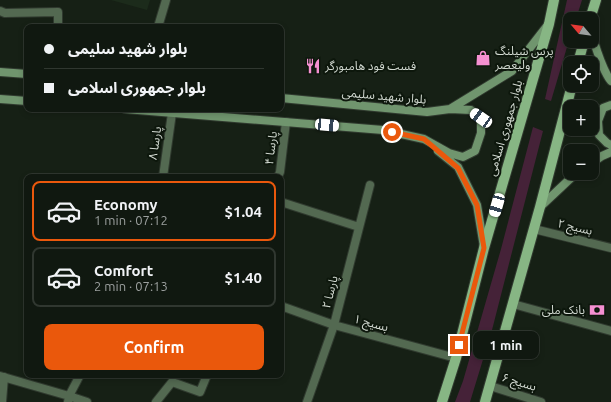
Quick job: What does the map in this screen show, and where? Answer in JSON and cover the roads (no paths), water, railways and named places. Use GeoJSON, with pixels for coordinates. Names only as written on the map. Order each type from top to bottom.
{"type":"FeatureCollection","features":[{"type":"Feature","properties":{"kind":"main road","name":"بلوار جمهوری اسلامی"},"geometry":{"type":"LineString","coordinates":[[442,402],[456,358],[484,248],[554,0]]}},
{"type":"Feature","properties":{"kind":"main road"},"geometry":{"type":"LineString","coordinates":[[592,12],[596,0]]}},
{"type":"Feature","properties":{"kind":"main road","name":"بلوار شهید سلیمی"},"geometry":{"type":"LineString","coordinates":[[284,98],[427,112],[450,109],[512,71],[548,24]]}},
{"type":"Feature","properties":{"kind":"main road"},"geometry":{"type":"LineString","coordinates":[[595,48],[611,81]]}},
{"type":"Feature","properties":{"kind":"main road"},"geometry":{"type":"LineString","coordinates":[[0,72],[24,74]]}},
{"type":"Feature","properties":{"kind":"main road"},"geometry":{"type":"LineString","coordinates":[[485,402],[534,229],[570,92]]}},
{"type":"Feature","properties":{"kind":"main road"},"geometry":{"type":"LineString","coordinates":[[0,99],[24,101]]}},
{"type":"Feature","properties":{"kind":"main road"},"geometry":{"type":"LineString","coordinates":[[611,105],[603,108],[598,121],[599,135],[611,145]]}},
{"type":"Feature","properties":{"kind":"main road"},"geometry":{"type":"LineString","coordinates":[[160,112],[383,130],[424,139],[449,153],[463,157],[475,151],[481,133],[481,118],[471,110],[450,109]]}},
{"type":"Feature","properties":{"kind":"main road"},"geometry":{"type":"LineString","coordinates":[[424,139],[458,168],[477,205],[484,248]]}},
{"type":"Feature","properties":{"kind":"main road"},"geometry":{"type":"LineString","coordinates":[[599,158],[611,152]]}},
{"type":"Feature","properties":{"kind":"main road"},"geometry":{"type":"LineString","coordinates":[[540,207],[569,180]]}},
{"type":"Feature","properties":{"kind":"street"},"geometry":{"type":"LineString","coordinates":[[159,24],[166,0]]}},
{"type":"Feature","properties":{"kind":"street"},"geometry":{"type":"LineString","coordinates":[[0,11],[5,13],[58,12],[58,24]]}},
{"type":"Feature","properties":{"kind":"street","name":"پارسا ۸"},"geometry":{"type":"LineString","coordinates":[[163,174],[172,113]]}},
{"type":"Feature","properties":{"kind":"street","name":"پارسا ۴"},"geometry":{"type":"LineString","coordinates":[[279,174],[286,122]]}},
{"type":"Feature","properties":{"kind":"street","name":"پارسا ۲"},"geometry":{"type":"LineString","coordinates":[[307,402],[334,325],[370,185]]}},
{"type":"Feature","properties":{"kind":"street"},"geometry":{"type":"LineString","coordinates":[[284,203],[359,227]]}},
{"type":"Feature","properties":{"kind":"street","name":"بسیج ۲"},"geometry":{"type":"LineString","coordinates":[[534,229],[611,248]]}},
{"type":"Feature","properties":{"kind":"street"},"geometry":{"type":"LineString","coordinates":[[513,304],[611,330]]}},
{"type":"Feature","properties":{"kind":"street","name":"بسیج ۱"},"geometry":{"type":"LineString","coordinates":[[284,307],[334,325],[456,358]]}},
{"type":"Feature","properties":{"kind":"street"},"geometry":{"type":"LineString","coordinates":[[2,402],[2,376],[69,399],[87,402]]}},
{"type":"Feature","properties":{"kind":"street"},"geometry":{"type":"LineString","coordinates":[[69,399],[79,378]]}},
{"type":"Feature","properties":{"kind":"street"},"geometry":{"type":"LineString","coordinates":[[156,402],[172,382],[200,392],[207,378]]}},
{"type":"Feature","properties":{"kind":"street","name":"بسیج ۶"},"geometry":{"type":"LineString","coordinates":[[490,386],[541,402]]}},
{"type":"Feature","properties":{"kind":"place","name":"پرس شیلنگ ولیعصر"},"geometry":{"type":"Point","coordinates":[483,58]}},
{"type":"Feature","properties":{"kind":"place","name":"فست فود هامبورگر"},"geometry":{"type":"Point","coordinates":[313,66]}},
{"type":"Feature","properties":{"kind":"place","name":"بانک ملی"},"geometry":{"type":"Point","coordinates":[597,310]}}]}
